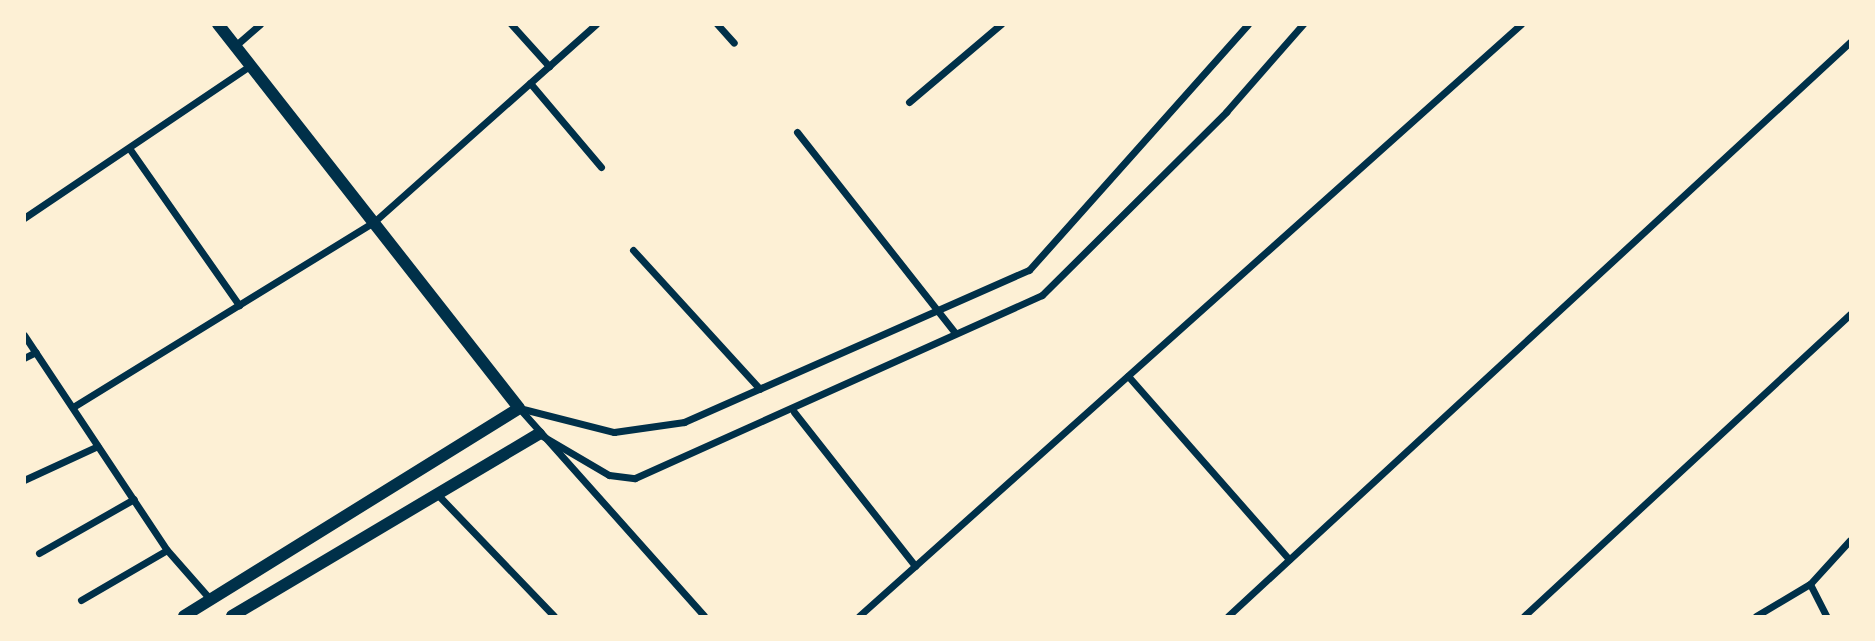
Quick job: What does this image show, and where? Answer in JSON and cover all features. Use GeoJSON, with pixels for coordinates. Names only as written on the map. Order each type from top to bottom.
{"type":"FeatureCollection","features":[{"type":"Feature","properties":{"kind":"street"},"geometry":{"type":"LineString","coordinates":[[218,24],[375,221],[539,434],[704,617]]}},
{"type":"Feature","properties":{"kind":"street"},"geometry":{"type":"LineString","coordinates":[[235,46],[260,24]]}},
{"type":"Feature","properties":{"kind":"street"},"geometry":{"type":"LineString","coordinates":[[511,24],[549,66]]}},
{"type":"Feature","properties":{"kind":"street"},"geometry":{"type":"LineString","coordinates":[[73,407],[375,221],[596,24]]}},
{"type":"Feature","properties":{"kind":"street"},"geometry":{"type":"LineString","coordinates":[[717,24],[734,43]]}},
{"type":"Feature","properties":{"kind":"street"},"geometry":{"type":"LineString","coordinates":[[909,102],[1001,24]]}},
{"type":"Feature","properties":{"kind":"street"},"geometry":{"type":"LineString","coordinates":[[184,617],[210,599],[369,507],[519,408],[614,432],[637,432],[684,422],[1029,270],[1248,24]]}},
{"type":"Feature","properties":{"kind":"street"},"geometry":{"type":"LineString","coordinates":[[539,434],[609,475],[635,478],[794,412],[955,333],[1042,295],[1226,113],[1303,24]]}},
{"type":"Feature","properties":{"kind":"street"},"geometry":{"type":"LineString","coordinates":[[859,617],[1521,24]]}},
{"type":"Feature","properties":{"kind":"street"},"geometry":{"type":"LineString","coordinates":[[1227,617],[1850,42]]}},
{"type":"Feature","properties":{"kind":"street"},"geometry":{"type":"LineString","coordinates":[[24,218],[251,65]]}},
{"type":"Feature","properties":{"kind":"street"},"geometry":{"type":"LineString","coordinates":[[530,83],[601,167]]}},
{"type":"Feature","properties":{"kind":"street"},"geometry":{"type":"LineString","coordinates":[[797,132],[955,333]]}},
{"type":"Feature","properties":{"kind":"street"},"geometry":{"type":"LineString","coordinates":[[129,148],[239,304]]}},
{"type":"Feature","properties":{"kind":"street"},"geometry":{"type":"LineString","coordinates":[[633,250],[760,389]]}},
{"type":"Feature","properties":{"kind":"street"},"geometry":{"type":"LineString","coordinates":[[1524,617],[1850,314]]}},
{"type":"Feature","properties":{"kind":"street"},"geometry":{"type":"LineString","coordinates":[[24,335],[167,550],[210,599]]}},
{"type":"Feature","properties":{"kind":"street"},"geometry":{"type":"LineString","coordinates":[[24,358],[36,352]]}},
{"type":"Feature","properties":{"kind":"street"},"geometry":{"type":"LineString","coordinates":[[1128,376],[1289,559]]}},
{"type":"Feature","properties":{"kind":"street"},"geometry":{"type":"LineString","coordinates":[[794,412],[915,566]]}},
{"type":"Feature","properties":{"kind":"street"},"geometry":{"type":"LineString","coordinates":[[232,617],[539,434]]}},
{"type":"Feature","properties":{"kind":"street"},"geometry":{"type":"LineString","coordinates":[[24,480],[99,446]]}},
{"type":"Feature","properties":{"kind":"street"},"geometry":{"type":"LineString","coordinates":[[437,494],[554,617]]}},
{"type":"Feature","properties":{"kind":"street"},"geometry":{"type":"LineString","coordinates":[[39,553],[134,499]]}},
{"type":"Feature","properties":{"kind":"street"},"geometry":{"type":"LineString","coordinates":[[1756,617],[1810,584],[1850,540]]}},
{"type":"Feature","properties":{"kind":"street"},"geometry":{"type":"LineString","coordinates":[[81,600],[167,550]]}},
{"type":"Feature","properties":{"kind":"street"},"geometry":{"type":"LineString","coordinates":[[1810,584],[1826,617]]}}]}
